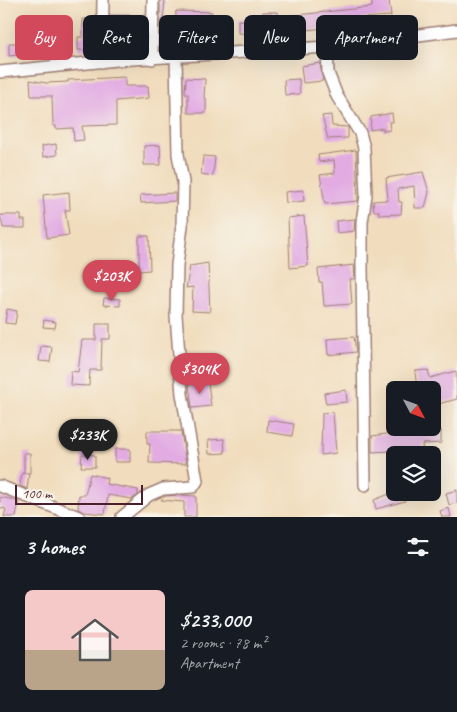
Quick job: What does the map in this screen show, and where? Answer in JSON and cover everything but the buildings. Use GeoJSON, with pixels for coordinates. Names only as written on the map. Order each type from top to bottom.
{"type":"FeatureCollection","features":[{"type":"Feature","properties":{"kind":"street"},"geometry":{"type":"LineString","coordinates":[[102,62],[103,0]]}},
{"type":"Feature","properties":{"kind":"street"},"geometry":{"type":"LineString","coordinates":[[152,59],[153,0]]}},
{"type":"Feature","properties":{"kind":"street"},"geometry":{"type":"LineString","coordinates":[[418,35],[457,30]]}},
{"type":"Feature","properties":{"kind":"street"},"geometry":{"type":"LineString","coordinates":[[234,53],[316,48]]}},
{"type":"Feature","properties":{"kind":"street"},"geometry":{"type":"LineString","coordinates":[[0,72],[159,58]]}},
{"type":"Feature","properties":{"kind":"street"},"geometry":{"type":"LineString","coordinates":[[122,517],[149,495],[163,489],[193,487],[197,481],[182,394],[176,315],[177,265],[182,226],[183,182],[178,154],[176,60]]}},
{"type":"Feature","properties":{"kind":"street"},"geometry":{"type":"LineString","coordinates":[[328,60],[328,73],[337,96],[360,133],[364,148],[366,195],[362,222],[362,267],[365,485]]}},
{"type":"Feature","properties":{"kind":"street"},"geometry":{"type":"LineString","coordinates":[[0,486],[80,517]]}}]}
